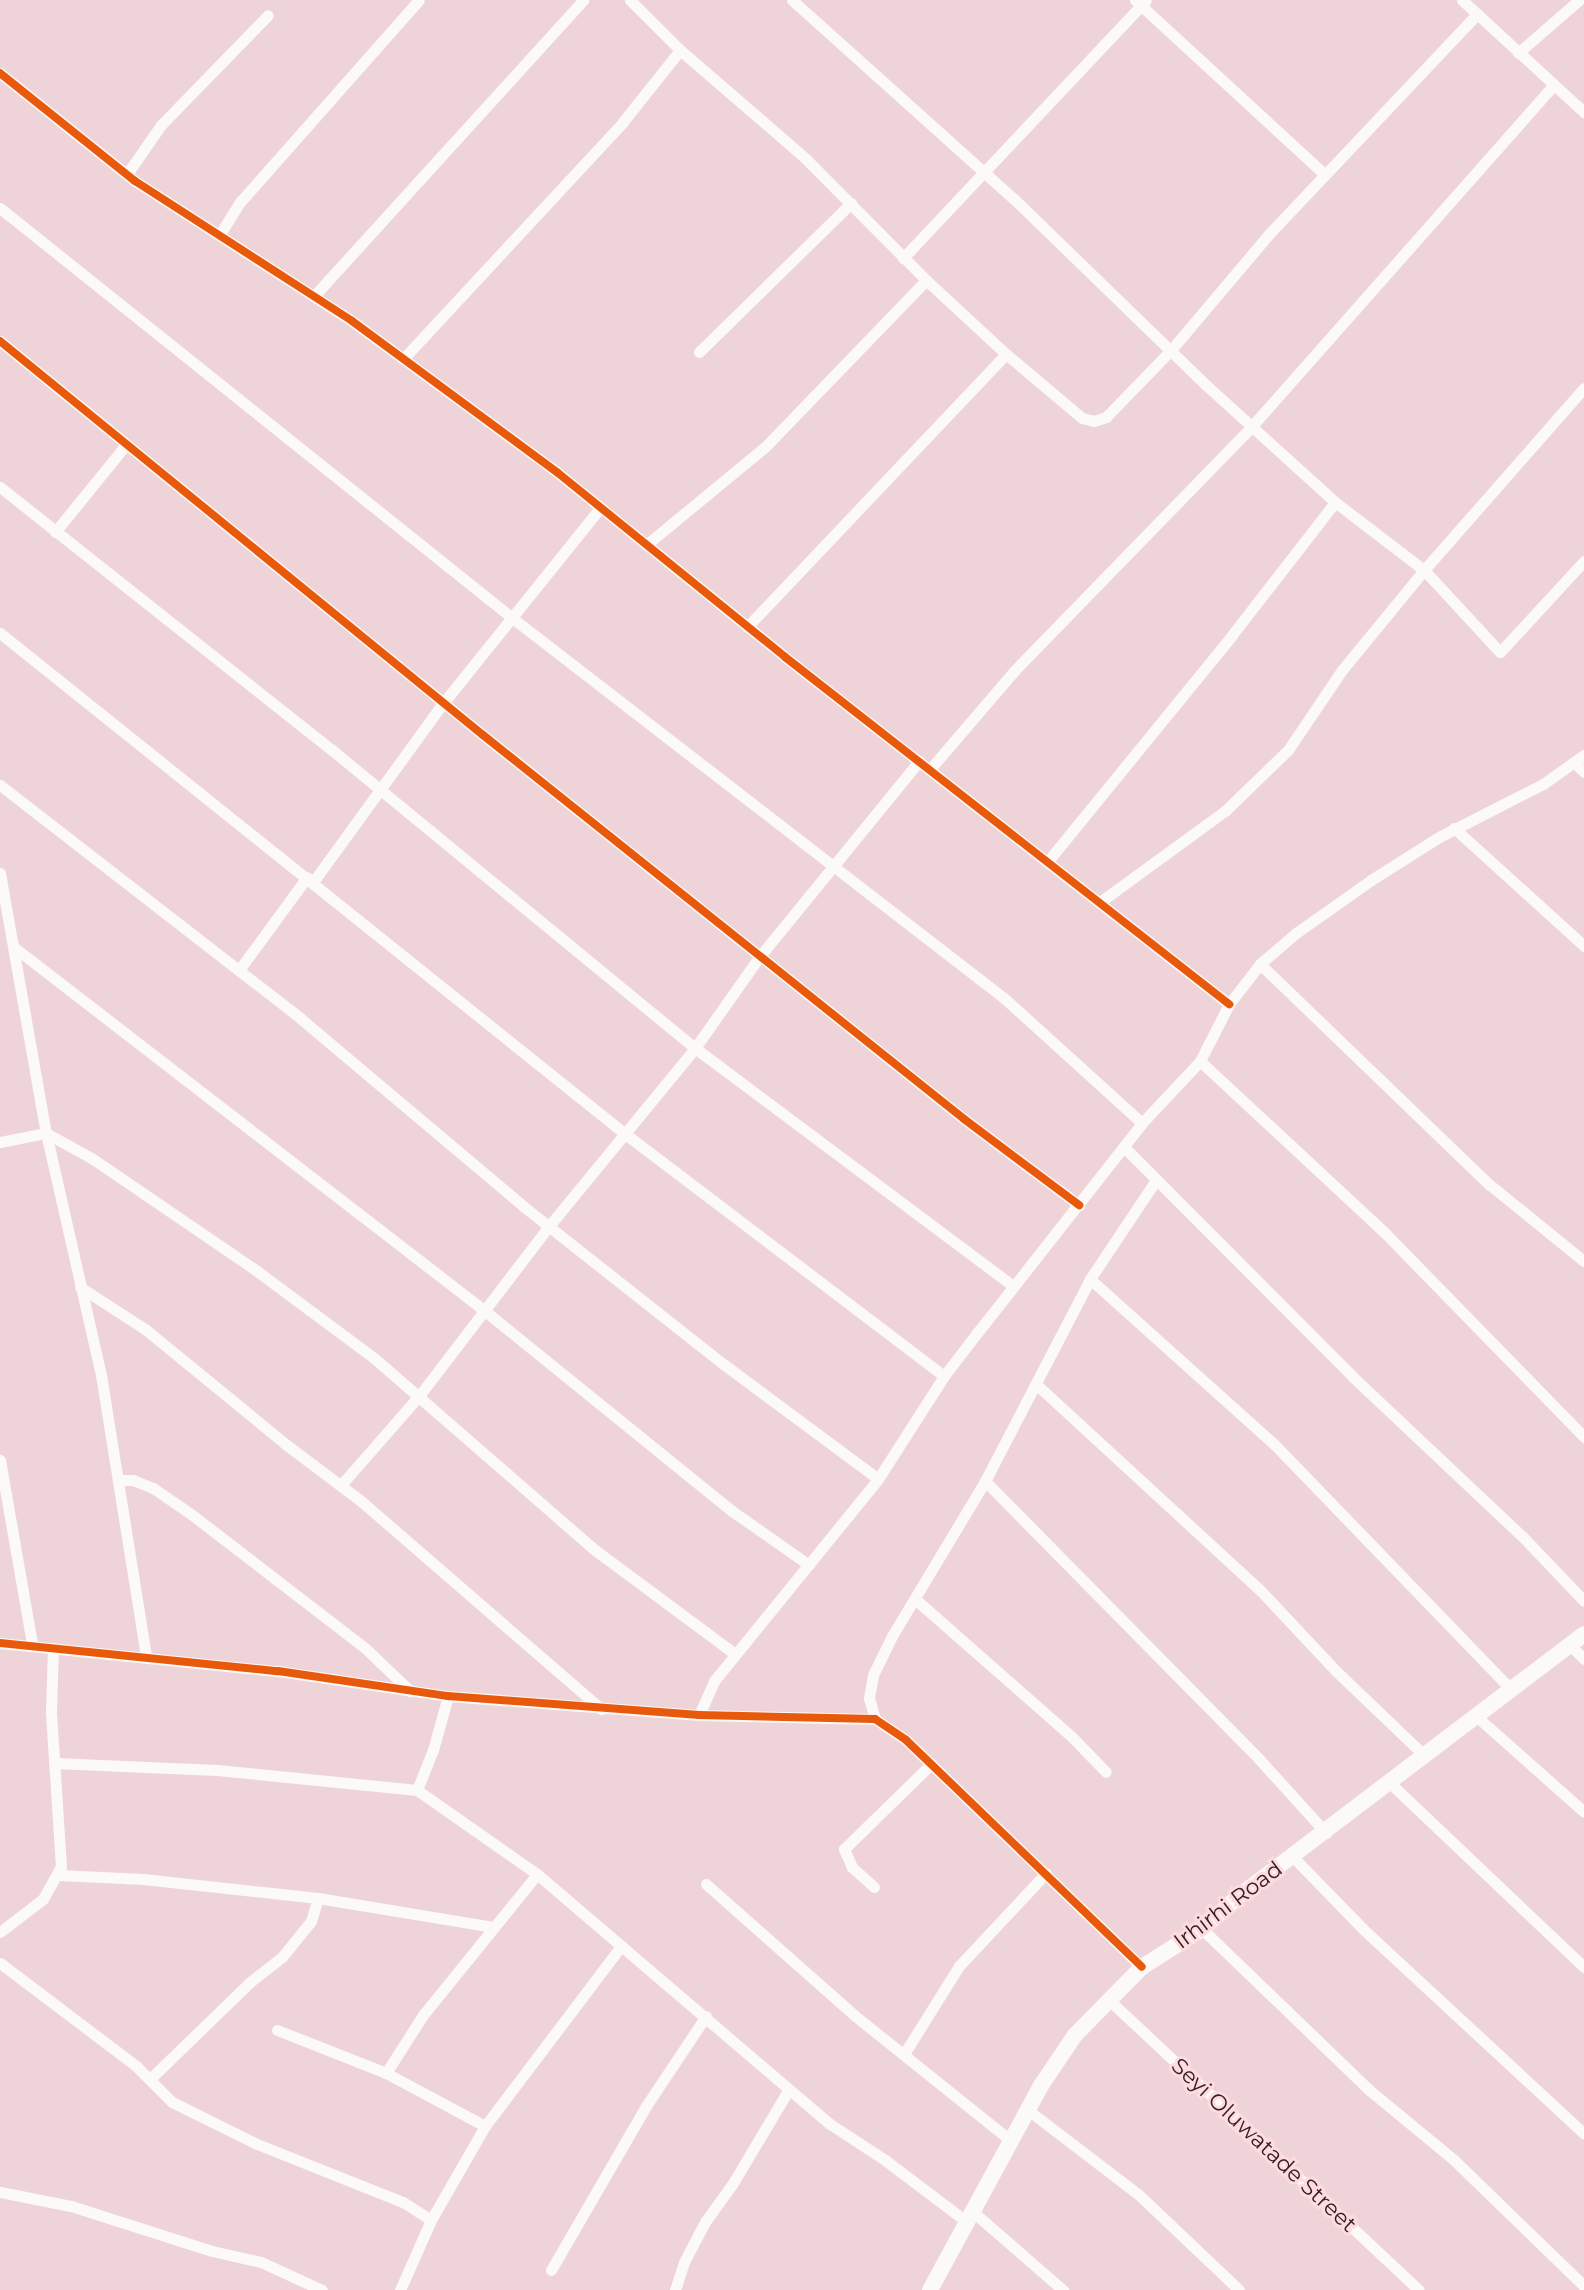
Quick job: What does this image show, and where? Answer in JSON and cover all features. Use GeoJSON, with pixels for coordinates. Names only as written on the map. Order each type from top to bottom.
{"type":"FeatureCollection","features":[{"type":"Feature","properties":{"kind":"street"},"geometry":{"type":"LineString","coordinates":[[220,234],[241,201],[419,0]]}},
{"type":"Feature","properties":{"kind":"street"},"geometry":{"type":"LineString","coordinates":[[314,296],[583,0]]}},
{"type":"Feature","properties":{"kind":"street"},"geometry":{"type":"LineString","coordinates":[[630,0],[680,50],[805,158],[903,258],[1006,354],[1082,418],[1094,421],[1106,417],[1171,350],[1256,248],[1477,14]]}},
{"type":"Feature","properties":{"kind":"street"},"geometry":{"type":"LineString","coordinates":[[792,0],[986,174],[1335,502],[1424,570],[1502,652],[1584,561]]}},
{"type":"Feature","properties":{"kind":"street"},"geometry":{"type":"LineString","coordinates":[[1462,0],[1584,112]]}},
{"type":"Feature","properties":{"kind":"street"},"geometry":{"type":"LineString","coordinates":[[1518,53],[1579,0]]}},
{"type":"Feature","properties":{"kind":"street"},"geometry":{"type":"LineString","coordinates":[[903,258],[986,174],[1140,2],[1325,175]]}},
{"type":"Feature","properties":{"kind":"street"},"geometry":{"type":"LineString","coordinates":[[127,174],[161,125],[268,15]]}},
{"type":"Feature","properties":{"kind":"street"},"geometry":{"type":"LineString","coordinates":[[403,359],[622,123],[680,50]]}},
{"type":"Feature","properties":{"kind":"street"},"geometry":{"type":"LineString","coordinates":[[0,73],[127,174],[314,296],[600,508],[747,627],[1229,1004]]}},
{"type":"Feature","properties":{"kind":"street"},"geometry":{"type":"LineString","coordinates":[[931,768],[1014,671],[1252,426],[1553,86]]}},
{"type":"Feature","properties":{"kind":"street"},"geometry":{"type":"LineString","coordinates":[[699,352],[851,203]]}},
{"type":"Feature","properties":{"kind":"street"},"geometry":{"type":"LineString","coordinates":[[0,208],[511,617],[1004,998],[1142,1123]]}},
{"type":"Feature","properties":{"kind":"street"},"geometry":{"type":"LineString","coordinates":[[646,545],[765,447],[926,280]]}},
{"type":"Feature","properties":{"kind":"street"},"geometry":{"type":"LineString","coordinates":[[0,341],[125,446],[760,956],[1079,1205]]}},
{"type":"Feature","properties":{"kind":"street"},"geometry":{"type":"LineString","coordinates":[[747,627],[1006,354]]}},
{"type":"Feature","properties":{"kind":"street"},"geometry":{"type":"LineString","coordinates":[[1100,902],[1225,811],[1288,750],[1342,670],[1424,570],[1584,388]]}},
{"type":"Feature","properties":{"kind":"street"},"geometry":{"type":"LineString","coordinates":[[55,532],[125,446]]}},
{"type":"Feature","properties":{"kind":"street"},"geometry":{"type":"LineString","coordinates":[[0,487],[380,790],[695,1048],[1013,1286]]}},
{"type":"Feature","properties":{"kind":"street"},"geometry":{"type":"LineString","coordinates":[[1048,861],[1232,635],[1335,502]]}},
{"type":"Feature","properties":{"kind":"street"},"geometry":{"type":"LineString","coordinates":[[239,970],[380,790],[444,702],[600,508]]}},
{"type":"Feature","properties":{"kind":"street"},"geometry":{"type":"LineString","coordinates":[[0,633],[624,1133],[944,1376]]}},
{"type":"Feature","properties":{"kind":"street"},"geometry":{"type":"LineString","coordinates":[[699,1715],[714,1681],[878,1479],[944,1376],[1142,1123],[1200,1061],[1229,1004],[1260,964],[1346,898],[1454,828],[1543,784],[1579,759],[1584,772]]}},
{"type":"Feature","properties":{"kind":"street"},"geometry":{"type":"LineString","coordinates":[[341,1485],[419,1396],[549,1226],[695,1048],[760,956],[919,761]]}},
{"type":"Feature","properties":{"kind":"street"},"geometry":{"type":"LineString","coordinates":[[0,785],[239,970],[549,1226],[722,1363],[878,1479]]}},
{"type":"Feature","properties":{"kind":"street"},"geometry":{"type":"LineString","coordinates":[[1454,828],[1584,946]]}},
{"type":"Feature","properties":{"kind":"street"},"geometry":{"type":"LineString","coordinates":[[0,873],[46,1133],[101,1375],[146,1656]]}},
{"type":"Feature","properties":{"kind":"street"},"geometry":{"type":"LineString","coordinates":[[15,948],[485,1311],[732,1511],[809,1565]]}},
{"type":"Feature","properties":{"kind":"street"},"geometry":{"type":"LineString","coordinates":[[1260,964],[1490,1185],[1584,1261]]}},
{"type":"Feature","properties":{"kind":"street"},"geometry":{"type":"LineString","coordinates":[[1200,1061],[1386,1234],[1584,1437]]}},
{"type":"Feature","properties":{"kind":"street"},"geometry":{"type":"LineString","coordinates":[[0,1142],[46,1133],[93,1159],[257,1271],[374,1358],[595,1550],[735,1654]]}},
{"type":"Feature","properties":{"kind":"street"},"geometry":{"type":"LineString","coordinates":[[1124,1147],[1353,1377],[1523,1537],[1584,1601]]}},
{"type":"Feature","properties":{"kind":"street"},"geometry":{"type":"LineString","coordinates":[[875,1719],[869,1698],[873,1675],[985,1481],[1090,1279],[1156,1180]]}},
{"type":"Feature","properties":{"kind":"street"},"geometry":{"type":"LineString","coordinates":[[1090,1279],[1275,1445],[1512,1690]]}},
{"type":"Feature","properties":{"kind":"street"},"geometry":{"type":"LineString","coordinates":[[80,1287],[145,1329],[288,1446],[341,1485],[602,1709]]}},
{"type":"Feature","properties":{"kind":"street"},"geometry":{"type":"LineString","coordinates":[[1037,1385],[1260,1590],[1336,1671],[1425,1756]]}},
{"type":"Feature","properties":{"kind":"street"},"geometry":{"type":"LineString","coordinates":[[0,1460],[32,1644]]}},
{"type":"Feature","properties":{"kind":"street"},"geometry":{"type":"LineString","coordinates":[[119,1480],[133,1480],[153,1488],[191,1514],[364,1647],[410,1691]]}},
{"type":"Feature","properties":{"kind":"street"},"geometry":{"type":"LineString","coordinates":[[985,1481],[1259,1759],[1326,1833]]}},
{"type":"Feature","properties":{"kind":"street"},"geometry":{"type":"LineString","coordinates":[[915,1599],[1041,1709],[1106,1772]]}},
{"type":"Feature","properties":{"kind":"street","name":"Irhirhi Road"},"geometry":{"type":"LineString","coordinates":[[930,2290],[1028,2110],[1075,2035],[1109,2000],[1142,1967],[1202,1929],[1584,1634]]}},
{"type":"Feature","properties":{"kind":"street"},"geometry":{"type":"LineString","coordinates":[[0,1643],[146,1656],[448,1696],[699,1715],[875,1719],[893,1729],[931,1764],[1142,1967]]}},
{"type":"Feature","properties":{"kind":"street"},"geometry":{"type":"LineString","coordinates":[[1570,1645],[1584,1659]]}},
{"type":"Feature","properties":{"kind":"street"},"geometry":{"type":"LineString","coordinates":[[0,1932],[43,1899],[59,1875],[51,1711],[53,1648]]}},
{"type":"Feature","properties":{"kind":"street"},"geometry":{"type":"LineString","coordinates":[[417,1790],[433,1750],[448,1696]]}},
{"type":"Feature","properties":{"kind":"street"},"geometry":{"type":"LineString","coordinates":[[1476,1716],[1584,1812]]}},
{"type":"Feature","properties":{"kind":"street"},"geometry":{"type":"LineString","coordinates":[[54,1763],[217,1770],[417,1790],[537,1874],[830,2124],[969,2217],[1063,2290]]}},
{"type":"Feature","properties":{"kind":"street"},"geometry":{"type":"LineString","coordinates":[[874,1887],[852,1867],[844,1849],[931,1764]]}},
{"type":"Feature","properties":{"kind":"street"},"geometry":{"type":"LineString","coordinates":[[1391,1784],[1584,1967]]}},
{"type":"Feature","properties":{"kind":"street"},"geometry":{"type":"LineString","coordinates":[[1293,1857],[1363,1929],[1584,2134]]}},
{"type":"Feature","properties":{"kind":"street"},"geometry":{"type":"LineString","coordinates":[[904,2054],[959,1966],[1046,1873]]}},
{"type":"Feature","properties":{"kind":"street"},"geometry":{"type":"LineString","coordinates":[[386,2073],[423,2015],[537,1874]]}},
{"type":"Feature","properties":{"kind":"street"},"geometry":{"type":"LineString","coordinates":[[59,1875],[143,1879],[318,1898],[493,1927]]}},
{"type":"Feature","properties":{"kind":"street"},"geometry":{"type":"LineString","coordinates":[[706,1884],[854,2015],[1011,2141]]}},
{"type":"Feature","properties":{"kind":"street"},"geometry":{"type":"LineString","coordinates":[[150,2079],[250,1982],[282,1957],[311,1921],[318,1898]]}},
{"type":"Feature","properties":{"kind":"street"},"geometry":{"type":"LineString","coordinates":[[1202,1929],[1368,2089],[1454,2160],[1584,2286]]}},
{"type":"Feature","properties":{"kind":"street"},"geometry":{"type":"LineString","coordinates":[[400,2290],[431,2220],[485,2126],[621,1946]]}},
{"type":"Feature","properties":{"kind":"street"},"geometry":{"type":"LineString","coordinates":[[0,1963],[58,2005],[150,2079],[158,2090],[185,2109],[257,2144],[403,2202],[431,2220]]}},
{"type":"Feature","properties":{"kind":"street","name":"Seyi Oluwatade Street"},"geometry":{"type":"LineString","coordinates":[[1109,2000],[1419,2290]]}},
{"type":"Feature","properties":{"kind":"street"},"geometry":{"type":"LineString","coordinates":[[551,2270],[646,2106],[706,2016]]}},
{"type":"Feature","properties":{"kind":"street"},"geometry":{"type":"LineString","coordinates":[[277,2030],[386,2073],[485,2126]]}},
{"type":"Feature","properties":{"kind":"street"},"geometry":{"type":"LineString","coordinates":[[675,2290],[684,2262],[705,2222],[733,2183],[789,2089]]}},
{"type":"Feature","properties":{"kind":"street"},"geometry":{"type":"LineString","coordinates":[[1028,2110],[1138,2194],[1239,2290]]}},
{"type":"Feature","properties":{"kind":"street"},"geometry":{"type":"LineString","coordinates":[[0,2192],[71,2206],[212,2251],[261,2262],[322,2290]]}},
{"type":"Feature","properties":{"kind":"cycle path"},"geometry":{"type":"LineString","coordinates":[[0,73],[135,181],[352,321],[558,473],[785,657],[1229,1004]]}},
{"type":"Feature","properties":{"kind":"cycle path"},"geometry":{"type":"LineString","coordinates":[[0,341],[483,735],[964,1119],[1079,1205]]}},
{"type":"Feature","properties":{"kind":"cycle path"},"geometry":{"type":"LineString","coordinates":[[0,1643],[278,1671],[448,1696],[699,1715],[875,1719],[906,1740],[1142,1967]]}}]}
